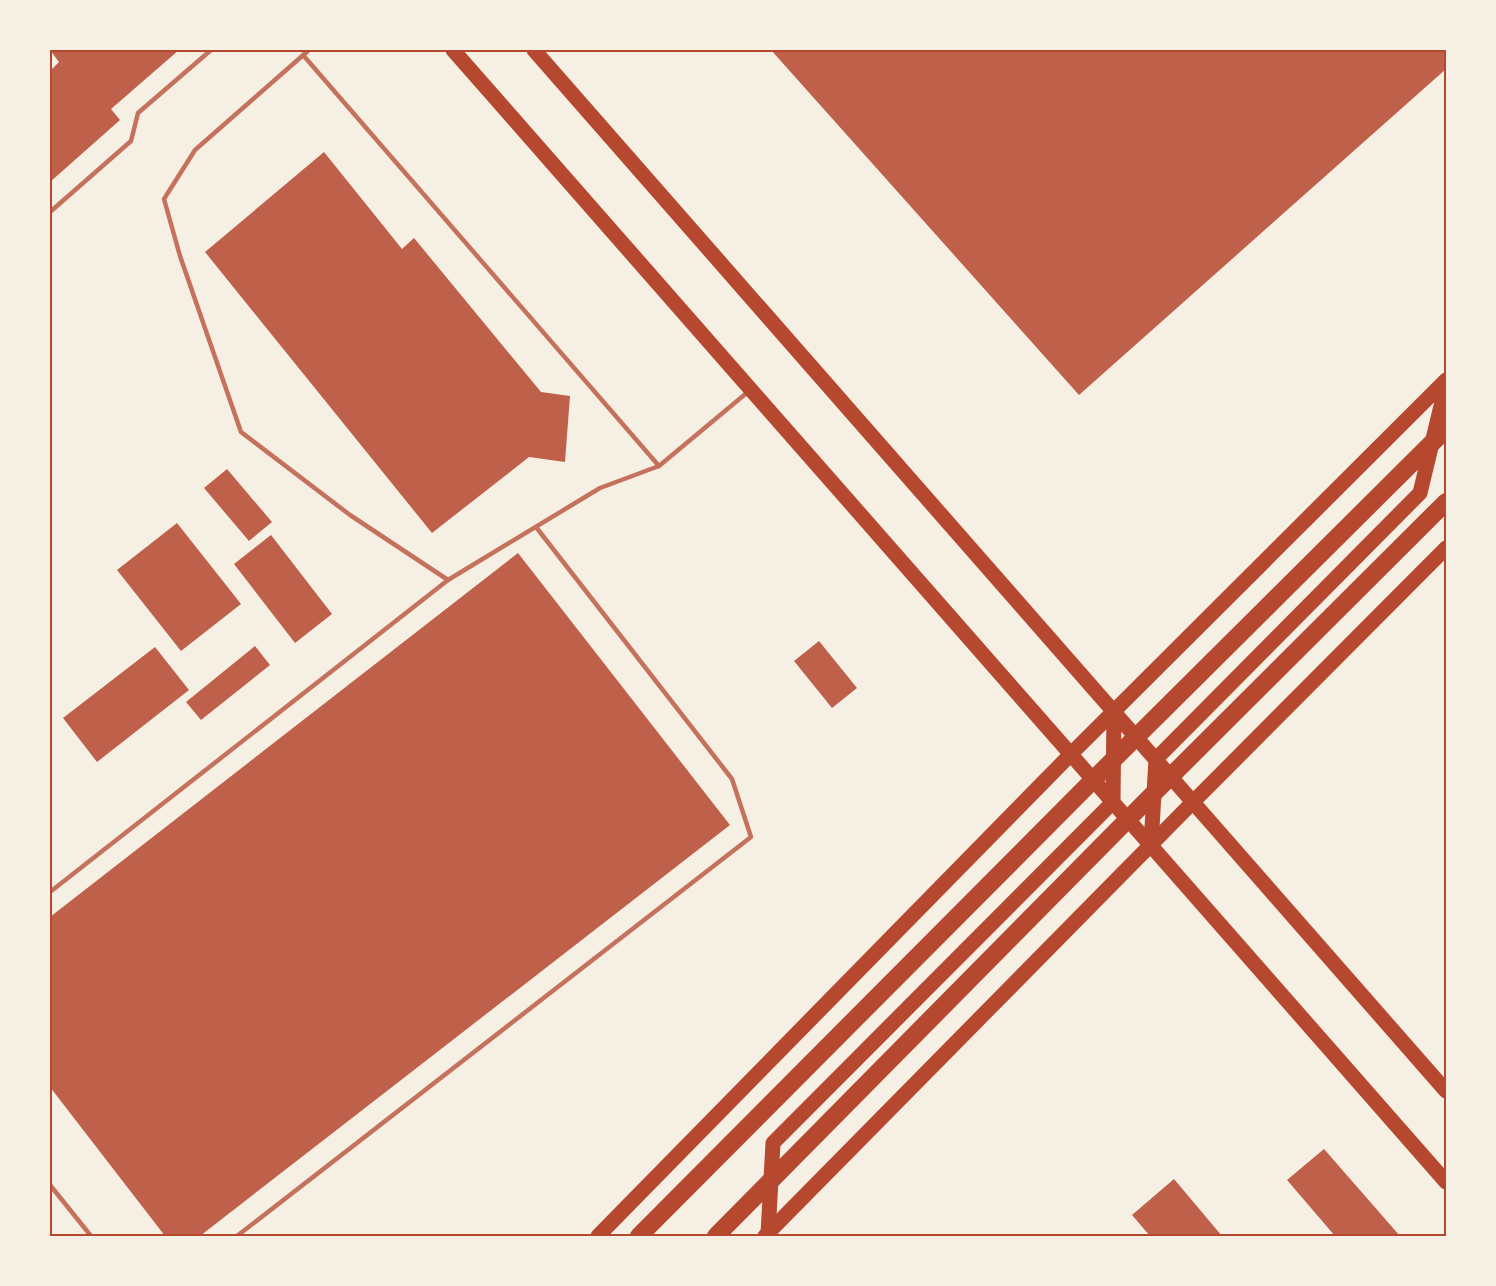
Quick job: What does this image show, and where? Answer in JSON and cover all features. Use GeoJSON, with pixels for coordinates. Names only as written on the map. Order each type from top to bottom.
{"type":"FeatureCollection","features":[{"type":"Feature","properties":{"kind":"highway"},"geometry":{"type":"LineString","coordinates":[[639,1236],[1106,766],[1446,429]]}},
{"type":"Feature","properties":{"kind":"highway"},"geometry":{"type":"LineString","coordinates":[[716,1236],[1148,799],[1446,502]]}},
{"type":"Feature","properties":{"kind":"main road"},"geometry":{"type":"LineString","coordinates":[[453,50],[1446,1182]]}},
{"type":"Feature","properties":{"kind":"main road"},"geometry":{"type":"LineString","coordinates":[[534,50],[1446,1091]]}},
{"type":"Feature","properties":{"kind":"main road"},"geometry":{"type":"LineString","coordinates":[[598,1236],[1071,754],[1446,380]]}},
{"type":"Feature","properties":{"kind":"main road"},"geometry":{"type":"LineString","coordinates":[[1151,845],[1156,759],[1420,493],[1446,385]]}},
{"type":"Feature","properties":{"kind":"main road"},"geometry":{"type":"LineString","coordinates":[[766,1235],[1446,548]]}},
{"type":"Feature","properties":{"kind":"main road"},"geometry":{"type":"LineString","coordinates":[[766,1235],[773,1143],[1113,802],[1114,712]]}},
{"type":"Feature","properties":{"kind":"lane"},"geometry":{"type":"LineString","coordinates":[[50,212],[131,141],[138,113],[211,50]]}},
{"type":"Feature","properties":{"kind":"lane"},"geometry":{"type":"LineString","coordinates":[[309,50],[195,150],[164,199],[170,222],[242,432],[350,515],[448,580]]}},
{"type":"Feature","properties":{"kind":"lane"},"geometry":{"type":"LineString","coordinates":[[303,55],[659,466]]}},
{"type":"Feature","properties":{"kind":"lane"},"geometry":{"type":"LineString","coordinates":[[50,892],[448,580],[600,488],[659,466],[751,389]]}},
{"type":"Feature","properties":{"kind":"lane"},"geometry":{"type":"LineString","coordinates":[[237,1236],[751,837],[732,779],[536,527]]}},
{"type":"Feature","properties":{"kind":"lane"},"geometry":{"type":"LineString","coordinates":[[50,1185],[91,1236]]}},
{"type":"Feature","properties":{"kind":"building"},"geometry":{"type":"Polygon","coordinates":[[[50,50],[179,50],[111,109],[120,120],[50,182],[50,71],[59,62],[50,50]]]}},
{"type":"Feature","properties":{"kind":"building"},"geometry":{"type":"Polygon","coordinates":[[[771,50],[1446,50],[1446,69],[1079,395],[771,50]]]}},
{"type":"Feature","properties":{"kind":"building"},"geometry":{"type":"Polygon","coordinates":[[[324,152],[402,249],[414,238],[541,392],[570,396],[565,462],[529,457],[432,533],[205,252],[324,152]]]}},
{"type":"Feature","properties":{"kind":"building"},"geometry":{"type":"Polygon","coordinates":[[[227,469],[272,522],[249,541],[204,488],[227,469]]]}},
{"type":"Feature","properties":{"kind":"building"},"geometry":{"type":"Polygon","coordinates":[[[177,523],[241,604],[181,651],[117,570],[177,523]]]}},
{"type":"Feature","properties":{"kind":"building"},"geometry":{"type":"Polygon","coordinates":[[[271,535],[332,614],[295,643],[234,564],[271,535]]]}},
{"type":"Feature","properties":{"kind":"building"},"geometry":{"type":"Polygon","coordinates":[[[518,553],[730,825],[200,1236],[165,1236],[50,1087],[50,917],[518,553]]]}},
{"type":"Feature","properties":{"kind":"building"},"geometry":{"type":"Polygon","coordinates":[[[819,641],[857,688],[832,708],[794,661],[819,641]]]}},
{"type":"Feature","properties":{"kind":"building"},"geometry":{"type":"Polygon","coordinates":[[[255,646],[270,665],[201,720],[186,702],[255,646]]]}},
{"type":"Feature","properties":{"kind":"building"},"geometry":{"type":"Polygon","coordinates":[[[155,647],[189,690],[97,762],[63,718],[155,647]]]}},
{"type":"Feature","properties":{"kind":"building"},"geometry":{"type":"Polygon","coordinates":[[[1324,1149],[1400,1236],[1335,1236],[1287,1180],[1324,1149]]]}},
{"type":"Feature","properties":{"kind":"building"},"geometry":{"type":"Polygon","coordinates":[[[1174,1179],[1222,1236],[1150,1236],[1132,1215],[1174,1179]]]}}]}
